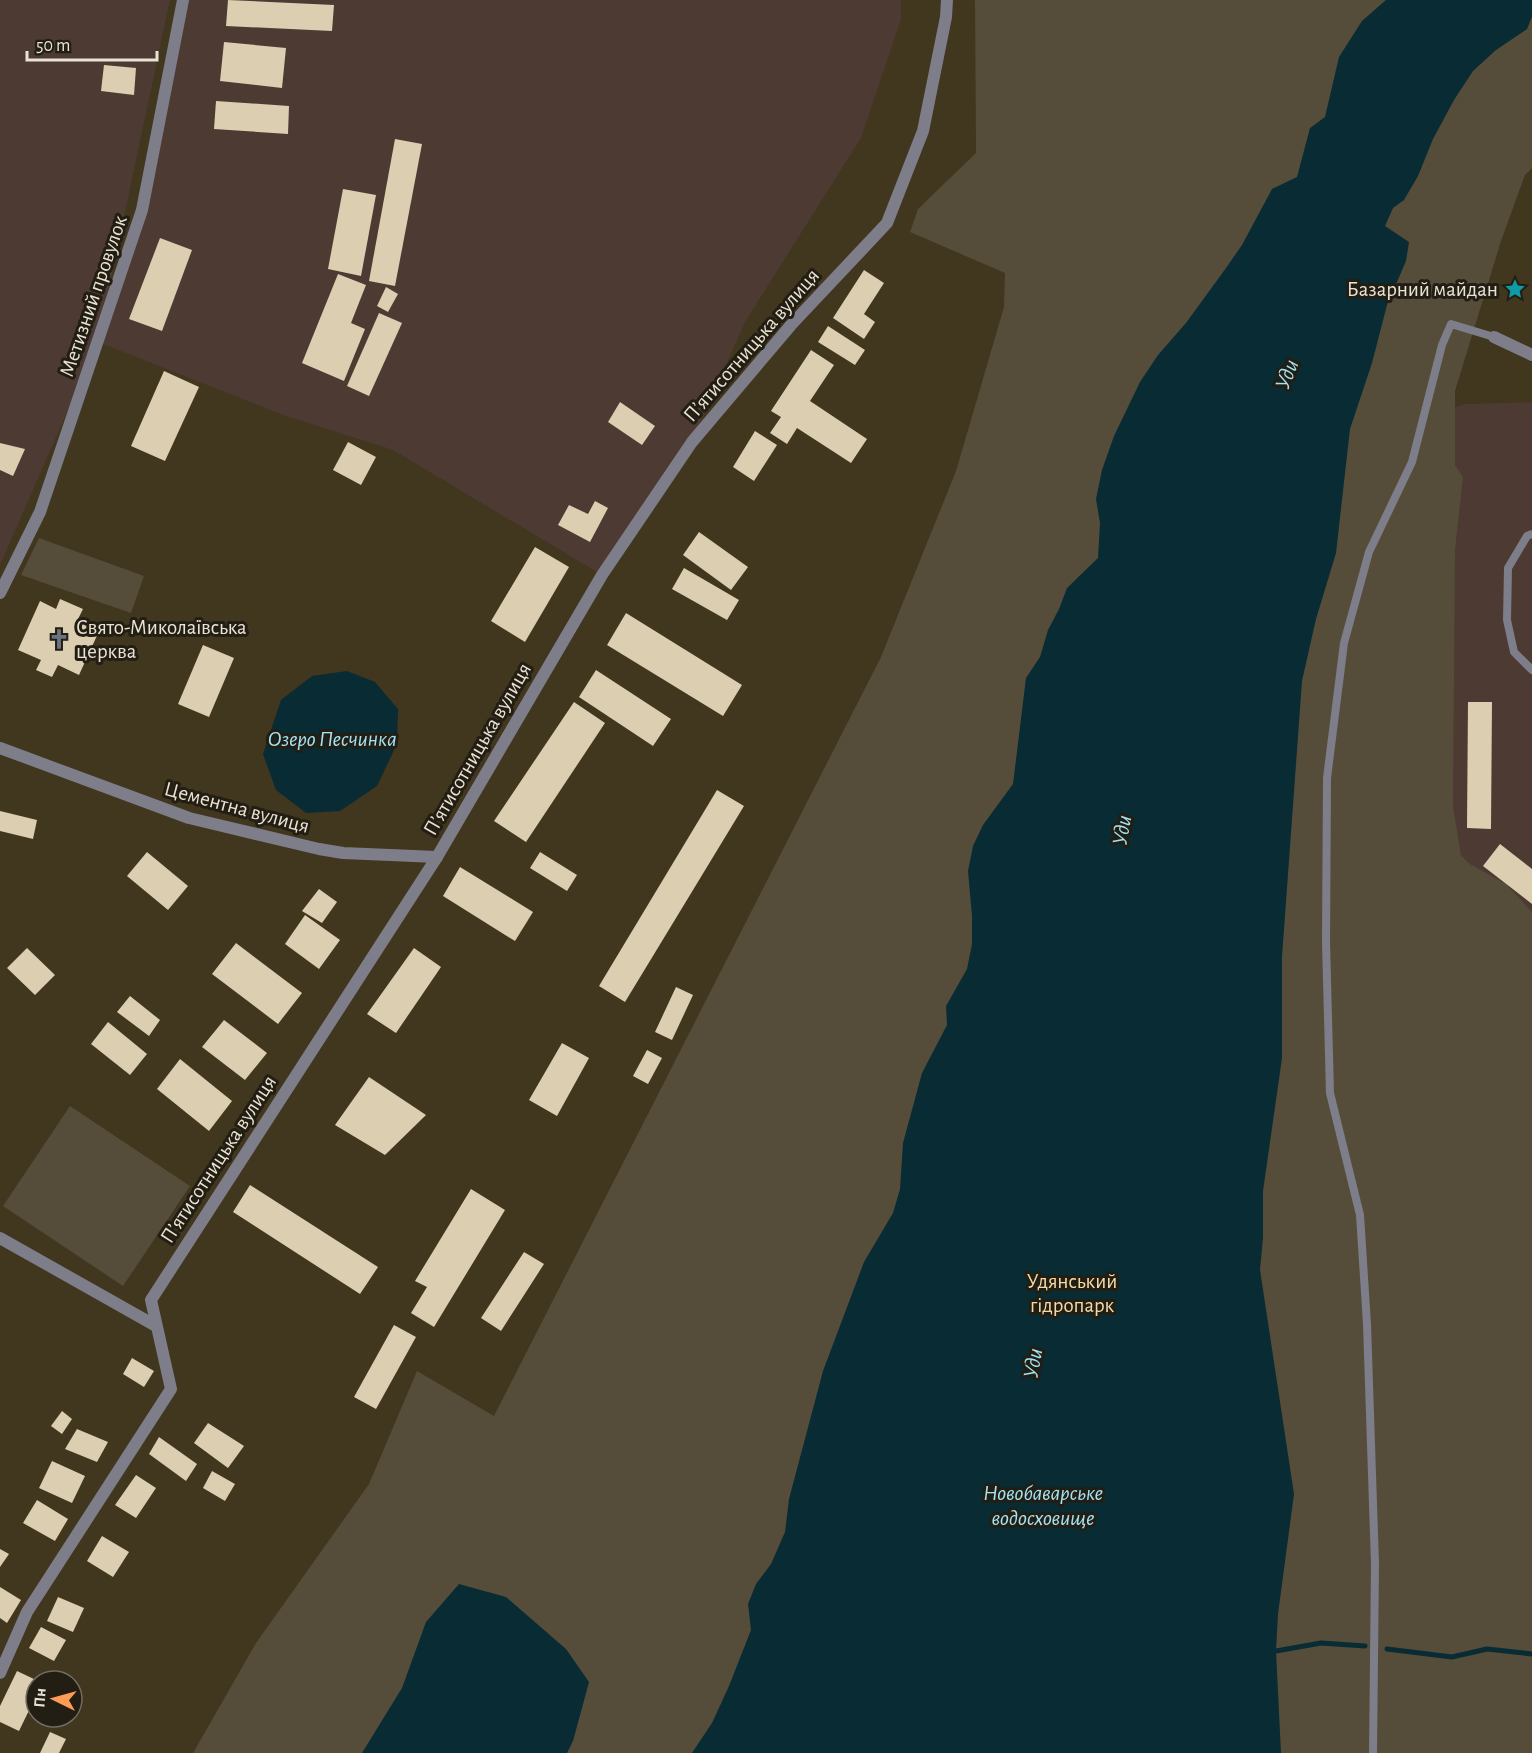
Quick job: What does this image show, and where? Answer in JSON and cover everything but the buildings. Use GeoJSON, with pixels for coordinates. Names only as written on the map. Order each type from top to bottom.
{"type":"FeatureCollection","features":[{"type":"Feature","properties":{"kind":"street","name":"Метизний провулок"},"geometry":{"type":"LineString","coordinates":[[0,593],[40,512],[142,210],[183,0]]}},
{"type":"Feature","properties":{"kind":"street","name":"П’ятисотницька вулиця"},"geometry":{"type":"LineString","coordinates":[[0,1673],[27,1612],[171,1389],[150,1300],[437,857],[602,575],[692,441],[791,325],[887,223],[923,131],[946,17],[947,0]]}},
{"type":"Feature","properties":{"kind":"street"},"geometry":{"type":"LineString","coordinates":[[1494,337],[1532,355]]}},
{"type":"Feature","properties":{"kind":"street","name":"Цементна вулиця"},"geometry":{"type":"LineString","coordinates":[[0,748],[189,818],[343,853],[437,857]]}},
{"type":"Feature","properties":{"kind":"street"},"geometry":{"type":"LineString","coordinates":[[0,1238],[156,1326]]}},
{"type":"Feature","properties":{"kind":"lane"},"geometry":{"type":"LineString","coordinates":[[1373,1753],[1375,1564],[1367,1324],[1360,1215],[1330,1093],[1326,942],[1327,778],[1347,632],[1369,552],[1412,462],[1442,345],[1451,324],[1494,337]]}},
{"type":"Feature","properties":{"kind":"lane"},"geometry":{"type":"LineString","coordinates":[[1532,534],[1527,536],[1508,568],[1506,620],[1514,652],[1532,670]]}},
{"type":"Feature","properties":{"kind":"shaded area"},"geometry":{"type":"Polygon","coordinates":[[[0,0],[170,0],[99,335],[142,210],[183,0],[901,0],[901,19],[861,138],[745,322],[692,442],[602,575],[393,450],[283,415],[98,342],[0,565],[0,0]]]}},
{"type":"Feature","properties":{"kind":"shaded area"},"geometry":{"type":"Polygon","coordinates":[[[1532,402],[1532,926],[1461,855],[1453,806],[1455,407],[1466,404],[1532,402]]]}},
{"type":"Feature","properties":{"kind":"green space","name":"Удянський гідропарк"},"geometry":{"type":"Polygon","coordinates":[[[975,0],[1532,0],[1532,168],[1525,175],[1501,241],[1455,391],[1455,465],[1463,477],[1455,550],[1453,806],[1461,855],[1470,864],[1506,884],[1532,912],[1532,1753],[193,1753],[256,1643],[369,1484],[417,1371],[494,1416],[881,657],[956,471],[1004,307],[1005,273],[910,232],[918,209],[976,153],[975,0]]]}},
{"type":"Feature","properties":{"kind":"green space"},"geometry":{"type":"Polygon","coordinates":[[[39,538],[144,576],[131,613],[21,575],[39,538]]]}},
{"type":"Feature","properties":{"kind":"green space"},"geometry":{"type":"Polygon","coordinates":[[[70,1106],[190,1186],[123,1286],[3,1206],[70,1106]]]}},
{"type":"Feature","properties":{"kind":"water","name":"Новобаварське водосховище"},"geometry":{"type":"Polygon","coordinates":[[[1386,0],[1532,0],[1532,17],[1527,29],[1496,50],[1473,71],[1433,139],[1418,176],[1404,200],[1393,208],[1385,226],[1409,242],[1406,261],[1387,305],[1372,363],[1350,429],[1336,553],[1316,619],[1302,681],[1282,957],[1282,1058],[1263,1191],[1260,1270],[1294,1494],[1278,1614],[1276,1651],[1281,1753],[692,1753],[712,1723],[751,1630],[748,1604],[756,1584],[771,1564],[785,1532],[789,1499],[823,1371],[864,1262],[893,1213],[900,1189],[903,1143],[922,1073],[947,1025],[946,1006],[967,969],[972,944],[968,871],[973,846],[983,825],[1013,784],[1026,678],[1040,657],[1048,630],[1067,588],[1098,558],[1100,523],[1096,499],[1102,470],[1114,436],[1140,382],[1242,245],[1272,189],[1297,177],[1310,128],[1325,117],[1339,57],[1362,21],[1386,0]]]}},
{"type":"Feature","properties":{"kind":"water","name":"Озеро Песчинка"},"geometry":{"type":"Polygon","coordinates":[[[347,671],[375,682],[398,709],[397,744],[377,786],[340,811],[306,813],[276,790],[263,754],[281,700],[312,676],[347,671]]]}},
{"type":"Feature","properties":{"kind":"water"},"geometry":{"type":"Polygon","coordinates":[[[459,1584],[506,1597],[566,1649],[589,1682],[573,1741],[567,1753],[362,1753],[402,1688],[426,1622],[459,1584]]]}},
{"type":"Feature","properties":{"kind":"waterway"},"geometry":{"type":"LineString","coordinates":[[1276,1651],[1321,1643],[1365,1646]]}},
{"type":"Feature","properties":{"kind":"waterway"},"geometry":{"type":"LineString","coordinates":[[1387,1649],[1452,1657],[1487,1649],[1532,1654]]}},
{"type":"Feature","properties":{"kind":"place","name":"Базарний майдан"},"geometry":{"type":"Point","coordinates":[1515,289]}},
{"type":"Feature","properties":{"kind":"place","name":"Свято-Миколаївська церква"},"geometry":{"type":"Point","coordinates":[59,639]}},
{"type":"Feature","properties":{"kind":"water label","name":"Уди"},"geometry":{"type":"Point","coordinates":[1286,374]}},
{"type":"Feature","properties":{"kind":"water label","name":"Уди"},"geometry":{"type":"Point","coordinates":[1121,830]}},
{"type":"Feature","properties":{"kind":"water label","name":"Уди"},"geometry":{"type":"Point","coordinates":[1032,1363]}}]}
